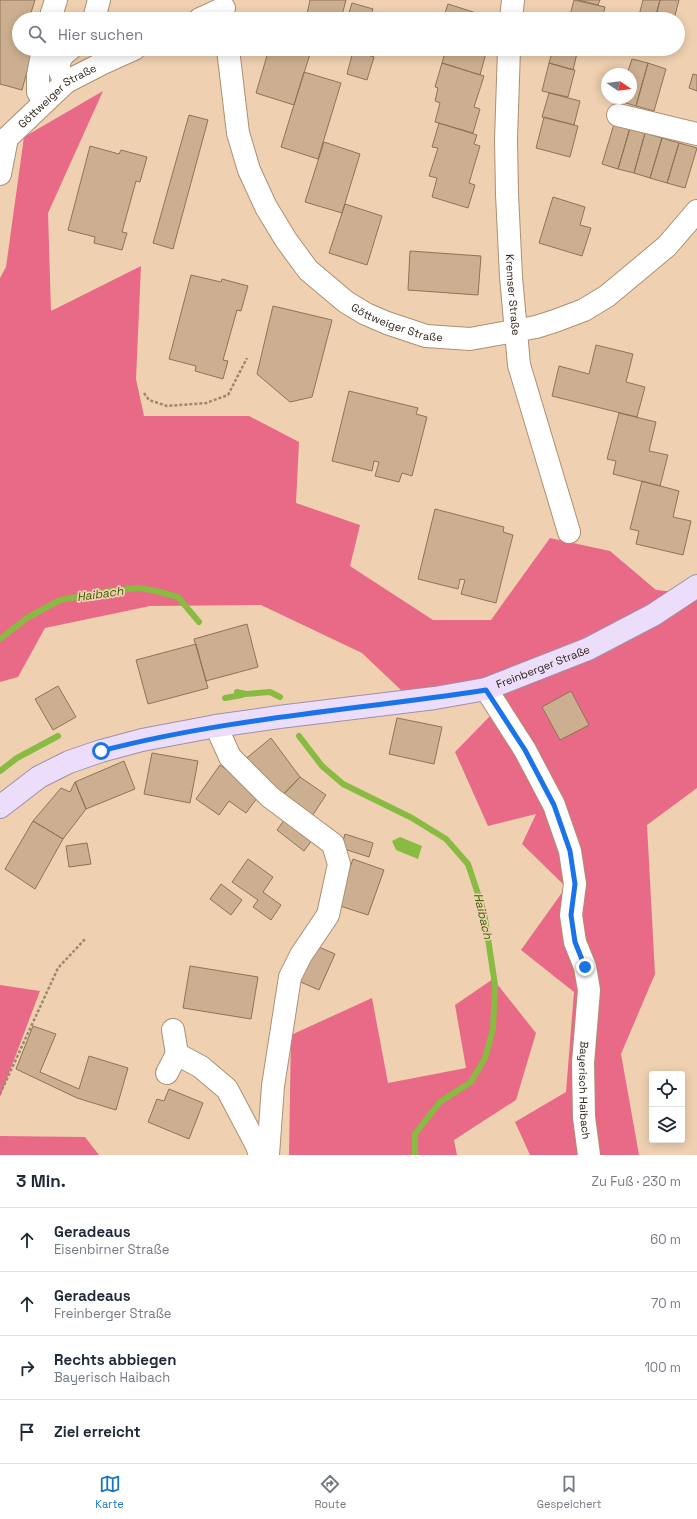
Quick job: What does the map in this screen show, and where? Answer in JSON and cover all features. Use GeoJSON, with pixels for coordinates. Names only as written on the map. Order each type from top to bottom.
{"type":"FeatureCollection","features":[{"type":"Feature","properties":{"kind":"main road","name":"Freinberger Straße"},"geometry":{"type":"LineString","coordinates":[[0,807],[39,777],[69,762],[101,751],[142,740],[216,726],[486,690],[588,649],[653,615],[697,586]]}},
{"type":"Feature","properties":{"kind":"street"},"geometry":{"type":"LineString","coordinates":[[52,12],[56,0]]}},
{"type":"Feature","properties":{"kind":"street"},"geometry":{"type":"LineString","coordinates":[[96,12],[99,0]]}},
{"type":"Feature","properties":{"kind":"street"},"geometry":{"type":"LineString","coordinates":[[512,12],[513,0]]}},
{"type":"Feature","properties":{"kind":"street"},"geometry":{"type":"LineString","coordinates":[[42,56],[38,75],[38,92],[44,101]]}},
{"type":"Feature","properties":{"kind":"street"},"geometry":{"type":"LineString","coordinates":[[62,56],[59,64],[60,73],[66,82]]}},
{"type":"Feature","properties":{"kind":"street","name":"Göttweiger Straße"},"geometry":{"type":"LineString","coordinates":[[3,136],[66,82],[118,56]]}},
{"type":"Feature","properties":{"kind":"street","name":"Göttweiger Straße"},"geometry":{"type":"LineString","coordinates":[[229,56],[238,132],[249,170],[266,207],[286,240],[308,270],[329,289],[366,314],[426,336],[470,339],[536,327],[584,310],[607,296],[667,246],[697,211]]}},
{"type":"Feature","properties":{"kind":"street","name":"Kremser Straße"},"geometry":{"type":"LineString","coordinates":[[509,56],[506,140],[507,194],[511,277],[519,365],[570,532]]}},
{"type":"Feature","properties":{"kind":"street"},"geometry":{"type":"LineString","coordinates":[[618,115],[697,134]]}},
{"type":"Feature","properties":{"kind":"street"},"geometry":{"type":"LineString","coordinates":[[0,174],[3,136]]}},
{"type":"Feature","properties":{"kind":"street","name":"Bayerisch Haibach"},"geometry":{"type":"LineString","coordinates":[[486,690],[525,750],[554,805],[570,851],[575,884],[571,915],[575,942],[585,967],[589,990],[583,1063],[584,1117],[589,1155]]}},
{"type":"Feature","properties":{"kind":"street"},"geometry":{"type":"LineString","coordinates":[[216,726],[230,757],[270,797],[333,844],[339,864],[328,915],[301,955],[290,977],[273,1086],[268,1155]]}},
{"type":"Feature","properties":{"kind":"street"},"geometry":{"type":"LineString","coordinates":[[167,1073],[177,1054],[173,1030]]}},
{"type":"Feature","properties":{"kind":"street"},"geometry":{"type":"LineString","coordinates":[[177,1054],[201,1067],[227,1089],[257,1146],[260,1155]]}},
{"type":"Feature","properties":{"kind":"path"},"geometry":{"type":"LineString","coordinates":[[144,394],[149,400],[168,406],[206,403],[228,395],[247,358]]}},
{"type":"Feature","properties":{"kind":"path"},"geometry":{"type":"LineString","coordinates":[[0,1094],[58,968],[86,938]]}},
{"type":"Feature","properties":{"kind":"shaded area"},"geometry":{"type":"Polygon","coordinates":[[[103,91],[48,213],[51,311],[141,266],[136,379],[144,416],[249,416],[299,442],[296,503],[360,525],[350,566],[433,620],[491,620],[550,538],[610,551],[656,590],[697,594],[697,788],[647,825],[655,974],[621,1054],[639,1155],[530,1155],[515,1122],[566,1092],[574,992],[521,950],[566,887],[522,844],[536,814],[488,826],[455,752],[490,716],[493,678],[402,691],[362,653],[261,605],[150,606],[45,628],[18,677],[0,682],[0,278],[6,267],[24,137],[103,91]]]}},
{"type":"Feature","properties":{"kind":"shaded area"},"geometry":{"type":"Polygon","coordinates":[[[400,837],[422,846],[418,859],[396,850],[392,841],[400,837]]]}},
{"type":"Feature","properties":{"kind":"shaded area"},"geometry":{"type":"Polygon","coordinates":[[[493,979],[536,1033],[516,1100],[454,1140],[457,1155],[289,1155],[291,1035],[372,998],[388,1083],[466,1068],[455,1005],[493,979]]]}},
{"type":"Feature","properties":{"kind":"shaded area"},"geometry":{"type":"Polygon","coordinates":[[[0,985],[40,991],[0,1097],[0,985]]]}},
{"type":"Feature","properties":{"kind":"shaded area"},"geometry":{"type":"Polygon","coordinates":[[[0,1136],[85,1137],[99,1155],[0,1155],[0,1136]]]}},
{"type":"Feature","properties":{"kind":"building"},"geometry":{"type":"Polygon","coordinates":[[[0,0],[35,0],[31,12],[12,12],[12,56],[31,56],[22,90],[0,84],[0,0]]]}},
{"type":"Feature","properties":{"kind":"building"},"geometry":{"type":"Polygon","coordinates":[[[310,0],[346,0],[343,12],[307,12],[310,0]]]}},
{"type":"Feature","properties":{"kind":"building"},"geometry":{"type":"Polygon","coordinates":[[[574,0],[605,7],[604,12],[571,12],[574,0]]]}},
{"type":"Feature","properties":{"kind":"building"},"geometry":{"type":"Polygon","coordinates":[[[578,0],[600,0],[598,5],[578,0]]]}},
{"type":"Feature","properties":{"kind":"building"},"geometry":{"type":"Polygon","coordinates":[[[643,0],[660,0],[657,12],[640,12],[643,0]]]}},
{"type":"Feature","properties":{"kind":"building"},"geometry":{"type":"Polygon","coordinates":[[[660,0],[679,0],[676,12],[657,12],[660,0]]]}},
{"type":"Feature","properties":{"kind":"building"},"geometry":{"type":"Polygon","coordinates":[[[352,3],[373,9],[372,12],[349,12],[352,3]]]}},
{"type":"Feature","properties":{"kind":"building"},"geometry":{"type":"Polygon","coordinates":[[[448,4],[473,12],[445,12],[448,4]]]}},
{"type":"Feature","properties":{"kind":"building"},"geometry":{"type":"Polygon","coordinates":[[[267,56],[309,56],[294,105],[256,93],[267,56]]]}},
{"type":"Feature","properties":{"kind":"building"},"geometry":{"type":"Polygon","coordinates":[[[352,56],[374,57],[367,80],[347,74],[352,56]]]}},
{"type":"Feature","properties":{"kind":"building"},"geometry":{"type":"Polygon","coordinates":[[[444,56],[485,56],[480,75],[442,63],[444,56]]]}},
{"type":"Feature","properties":{"kind":"building"},"geometry":{"type":"Polygon","coordinates":[[[551,56],[576,56],[573,70],[549,63],[551,56]]]}},
{"type":"Feature","properties":{"kind":"building"},"geometry":{"type":"Polygon","coordinates":[[[632,59],[648,63],[637,102],[637,68],[629,68],[632,59]]]}},
{"type":"Feature","properties":{"kind":"building"},"geometry":{"type":"Polygon","coordinates":[[[442,63],[484,76],[474,107],[480,109],[473,133],[435,122],[440,103],[435,101],[438,88],[435,87],[442,63]]]}},
{"type":"Feature","properties":{"kind":"building"},"geometry":{"type":"Polygon","coordinates":[[[549,63],[575,70],[568,97],[542,91],[549,63]]]}},
{"type":"Feature","properties":{"kind":"building"},"geometry":{"type":"Polygon","coordinates":[[[648,63],[666,69],[654,111],[636,106],[648,63]]]}},
{"type":"Feature","properties":{"kind":"building"},"geometry":{"type":"Polygon","coordinates":[[[304,72],[341,83],[318,159],[281,147],[304,72]]]}},
{"type":"Feature","properties":{"kind":"building"},"geometry":{"type":"Polygon","coordinates":[[[693,74],[697,75],[697,91],[689,88],[693,74]]]}},
{"type":"Feature","properties":{"kind":"building"},"geometry":{"type":"Polygon","coordinates":[[[549,93],[580,101],[574,125],[542,117],[549,93]]]}},
{"type":"Feature","properties":{"kind":"building"},"geometry":{"type":"Polygon","coordinates":[[[189,115],[208,120],[173,249],[153,243],[189,115]]]}},
{"type":"Feature","properties":{"kind":"building"},"geometry":{"type":"Polygon","coordinates":[[[544,117],[578,126],[570,157],[536,148],[544,117]]]}},
{"type":"Feature","properties":{"kind":"building"},"geometry":{"type":"Polygon","coordinates":[[[439,123],[477,135],[474,144],[480,146],[469,183],[475,185],[468,208],[432,197],[437,178],[429,176],[438,148],[432,147],[439,123]]]}},
{"type":"Feature","properties":{"kind":"building"},"geometry":{"type":"Polygon","coordinates":[[[614,124],[630,128],[618,169],[602,164],[614,124]]]}},
{"type":"Feature","properties":{"kind":"building"},"geometry":{"type":"Polygon","coordinates":[[[630,128],[645,133],[634,173],[618,169],[630,128]]]}},
{"type":"Feature","properties":{"kind":"building"},"geometry":{"type":"Polygon","coordinates":[[[645,133],[662,138],[650,178],[634,173],[645,133]]]}},
{"type":"Feature","properties":{"kind":"building"},"geometry":{"type":"Polygon","coordinates":[[[662,138],[679,143],[667,183],[650,178],[662,138]]]}},
{"type":"Feature","properties":{"kind":"building"},"geometry":{"type":"Polygon","coordinates":[[[324,142],[360,154],[342,213],[305,202],[324,142]]]}},
{"type":"Feature","properties":{"kind":"building"},"geometry":{"type":"Polygon","coordinates":[[[679,143],[697,148],[685,188],[667,183],[679,143]]]}},
{"type":"Feature","properties":{"kind":"building"},"geometry":{"type":"Polygon","coordinates":[[[90,146],[119,154],[121,150],[147,157],[140,182],[136,181],[122,232],[127,233],[122,250],[94,243],[95,237],[68,230],[90,146]]]}},
{"type":"Feature","properties":{"kind":"building"},"geometry":{"type":"Polygon","coordinates":[[[553,197],[585,207],[580,225],[591,228],[582,256],[539,243],[553,197]]]}},
{"type":"Feature","properties":{"kind":"building"},"geometry":{"type":"Polygon","coordinates":[[[345,204],[382,216],[367,265],[329,253],[345,204]]]}},
{"type":"Feature","properties":{"kind":"building"},"geometry":{"type":"Polygon","coordinates":[[[410,251],[481,256],[478,295],[408,290],[410,251]]]}},
{"type":"Feature","properties":{"kind":"building"},"geometry":{"type":"Polygon","coordinates":[[[191,275],[221,282],[222,279],[248,286],[241,311],[237,310],[223,360],[228,361],[223,379],[195,371],[196,366],[169,359],[191,275]]]}},
{"type":"Feature","properties":{"kind":"building"},"geometry":{"type":"Polygon","coordinates":[[[273,306],[332,320],[312,397],[290,402],[257,374],[273,306]]]}},
{"type":"Feature","properties":{"kind":"building"},"geometry":{"type":"Polygon","coordinates":[[[596,345],[633,354],[626,382],[645,387],[637,417],[552,396],[559,366],[589,374],[596,345]]]}},
{"type":"Feature","properties":{"kind":"building"},"geometry":{"type":"Polygon","coordinates":[[[349,391],[418,408],[416,414],[427,417],[412,476],[402,473],[399,482],[375,476],[379,462],[374,461],[372,471],[332,461],[349,391]]]}},
{"type":"Feature","properties":{"kind":"building"},"geometry":{"type":"Polygon","coordinates":[[[619,413],[656,422],[649,451],[668,455],[660,486],[613,474],[616,461],[607,459],[619,413]]]}},
{"type":"Feature","properties":{"kind":"building"},"geometry":{"type":"Polygon","coordinates":[[[642,481],[679,491],[673,517],[691,521],[683,555],[636,544],[639,531],[630,529],[642,481]]]}},
{"type":"Feature","properties":{"kind":"building"},"geometry":{"type":"Polygon","coordinates":[[[435,509],[504,527],[503,532],[513,535],[496,603],[461,594],[465,580],[460,579],[458,589],[418,579],[435,509]]]}},
{"type":"Feature","properties":{"kind":"building"},"geometry":{"type":"Polygon","coordinates":[[[247,624],[258,667],[206,681],[194,639],[247,624]]]}},
{"type":"Feature","properties":{"kind":"building"},"geometry":{"type":"Polygon","coordinates":[[[196,644],[208,688],[148,704],[136,660],[196,644]]]}},
{"type":"Feature","properties":{"kind":"building"},"geometry":{"type":"Polygon","coordinates":[[[58,686],[76,717],[53,730],[35,699],[58,686]]]}},
{"type":"Feature","properties":{"kind":"building"},"geometry":{"type":"Polygon","coordinates":[[[571,691],[589,725],[560,740],[542,707],[571,691]]]}},
{"type":"Feature","properties":{"kind":"building"},"geometry":{"type":"Polygon","coordinates":[[[397,718],[442,727],[434,764],[389,754],[397,718]]]}},
{"type":"Feature","properties":{"kind":"building"},"geometry":{"type":"Polygon","coordinates":[[[271,738],[300,777],[281,797],[243,761],[271,738]]]}},
{"type":"Feature","properties":{"kind":"building"},"geometry":{"type":"Polygon","coordinates":[[[152,753],[198,761],[190,803],[144,794],[152,753]]]}},
{"type":"Feature","properties":{"kind":"building"},"geometry":{"type":"Polygon","coordinates":[[[124,761],[135,789],[86,809],[75,782],[124,761]]]}},
{"type":"Feature","properties":{"kind":"building"},"geometry":{"type":"Polygon","coordinates":[[[220,765],[260,794],[246,813],[229,801],[219,815],[196,799],[220,765]]]}},
{"type":"Feature","properties":{"kind":"building"},"geometry":{"type":"Polygon","coordinates":[[[300,777],[326,795],[310,819],[281,797],[300,777]]]}},
{"type":"Feature","properties":{"kind":"building"},"geometry":{"type":"Polygon","coordinates":[[[75,782],[86,809],[63,839],[33,821],[61,788],[70,792],[75,782]]]}},
{"type":"Feature","properties":{"kind":"building"},"geometry":{"type":"Polygon","coordinates":[[[288,815],[315,836],[304,851],[277,830],[288,815]]]}},
{"type":"Feature","properties":{"kind":"building"},"geometry":{"type":"Polygon","coordinates":[[[33,821],[63,839],[35,889],[5,869],[33,821]]]}},
{"type":"Feature","properties":{"kind":"building"},"geometry":{"type":"Polygon","coordinates":[[[345,834],[373,843],[369,857],[341,848],[345,834]]]}},
{"type":"Feature","properties":{"kind":"building"},"geometry":{"type":"Polygon","coordinates":[[[87,843],[91,864],[69,867],[66,846],[87,843]]]}},
{"type":"Feature","properties":{"kind":"building"},"geometry":{"type":"Polygon","coordinates":[[[248,859],[273,877],[263,892],[281,905],[271,920],[253,907],[258,900],[232,882],[248,859]]]}},
{"type":"Feature","properties":{"kind":"building"},"geometry":{"type":"Polygon","coordinates":[[[353,859],[384,870],[368,915],[337,905],[353,859]]]}},
{"type":"Feature","properties":{"kind":"building"},"geometry":{"type":"Polygon","coordinates":[[[221,884],[242,900],[231,915],[210,899],[221,884]]]}},
{"type":"Feature","properties":{"kind":"building"},"geometry":{"type":"Polygon","coordinates":[[[312,944],[335,954],[319,990],[296,980],[312,944]]]}},
{"type":"Feature","properties":{"kind":"building"},"geometry":{"type":"Polygon","coordinates":[[[190,966],[258,977],[251,1019],[183,1008],[190,966]]]}},
{"type":"Feature","properties":{"kind":"building"},"geometry":{"type":"Polygon","coordinates":[[[33,1026],[56,1034],[40,1072],[79,1089],[89,1056],[128,1068],[116,1110],[77,1098],[16,1069],[33,1026]]]}},
{"type":"Feature","properties":{"kind":"building"},"geometry":{"type":"Polygon","coordinates":[[[169,1089],[203,1103],[189,1139],[148,1122],[157,1099],[164,1101],[169,1089]]]}},
{"type":"Feature","properties":{"kind":"waterway","name":"Haibach"},"geometry":{"type":"LineString","coordinates":[[0,639],[27,618],[60,600],[110,591],[139,588],[178,597],[199,622]]}},
{"type":"Feature","properties":{"kind":"waterway","name":"Haibach"},"geometry":{"type":"LineString","coordinates":[[237,692],[246,694],[270,692],[280,697]]}},
{"type":"Feature","properties":{"kind":"waterway"},"geometry":{"type":"LineString","coordinates":[[225,698],[242,695]]}},
{"type":"Feature","properties":{"kind":"waterway"},"geometry":{"type":"LineString","coordinates":[[0,771],[17,758],[58,736]]}},
{"type":"Feature","properties":{"kind":"waterway","name":"Haibach"},"geometry":{"type":"LineString","coordinates":[[299,736],[322,766],[343,784],[412,818],[446,839],[468,864],[484,912],[495,985],[493,1029],[485,1058],[471,1082],[440,1102],[415,1134],[415,1155]]}},
{"type":"Feature","properties":{"kind":"route"},"geometry":{"type":"LineString","coordinates":[[101,751],[142,740],[216,726],[486,690],[525,750],[554,805],[570,851],[575,884],[571,915],[575,942],[585,967]]}}]}
